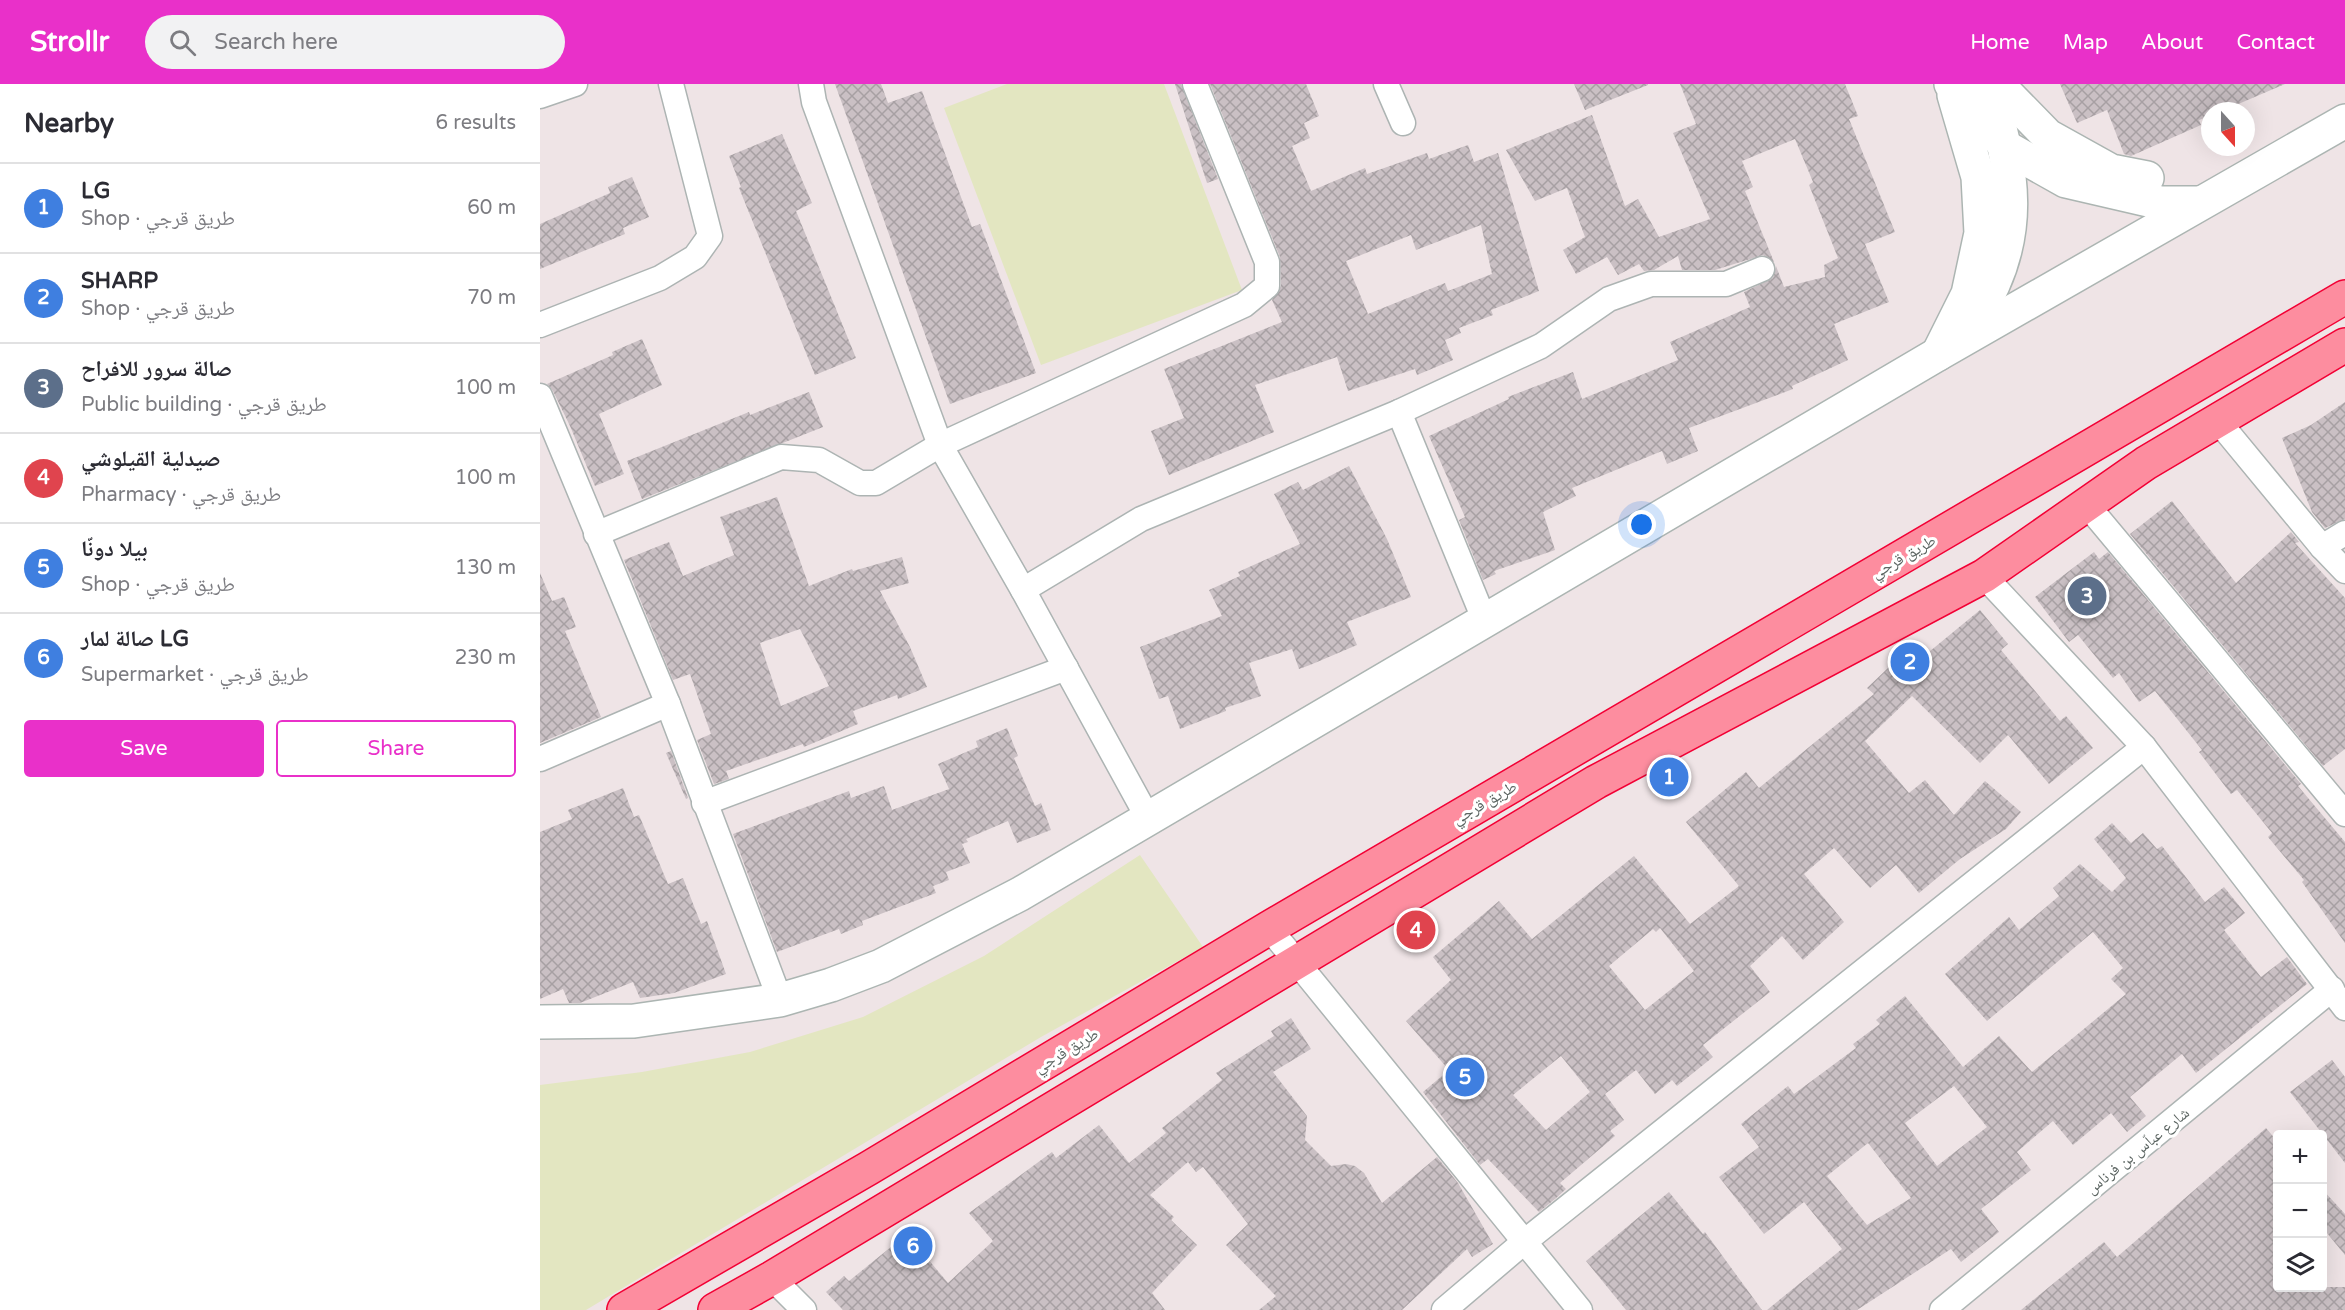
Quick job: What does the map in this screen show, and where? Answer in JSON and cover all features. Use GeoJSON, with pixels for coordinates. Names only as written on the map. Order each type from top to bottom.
{"type":"FeatureCollection","features":[{"type":"Feature","properties":{"kind":"highway","name":"طريق قرجي"},"geometry":{"type":"LineString","coordinates":[[624,1310],[869,1168],[1269,927],[2345,297]]}},
{"type":"Feature","properties":{"kind":"highway"},"geometry":{"type":"LineString","coordinates":[[715,1310],[772,1278],[1596,782],[1984,576],[2146,464],[2345,345]]}},
{"type":"Feature","properties":{"kind":"street"},"geometry":{"type":"LineString","coordinates":[[540,96],[575,84]]}},
{"type":"Feature","properties":{"kind":"street"},"geometry":{"type":"LineString","coordinates":[[540,325],[660,278],[695,257],[710,236],[670,84]]}},
{"type":"Feature","properties":{"kind":"street"},"geometry":{"type":"LineString","coordinates":[[811,84],[814,102],[940,445],[1023,590],[1148,818]]}},
{"type":"Feature","properties":{"kind":"street"},"geometry":{"type":"LineString","coordinates":[[596,534],[782,457],[819,460],[867,485],[876,483],[940,445],[1244,305],[1267,286],[1267,262],[1195,84]]}},
{"type":"Feature","properties":{"kind":"street"},"geometry":{"type":"LineString","coordinates":[[1386,84],[1403,123]]}},
{"type":"Feature","properties":{"kind":"street"},"geometry":{"type":"LineString","coordinates":[[1951,84],[2007,148],[2066,181],[2161,203],[2200,203]]}},
{"type":"Feature","properties":{"kind":"street"},"geometry":{"type":"LineString","coordinates":[[1948,348],[1968,294],[1981,233],[1978,177],[1951,84]]}},
{"type":"Feature","properties":{"kind":"street"},"geometry":{"type":"LineString","coordinates":[[1948,348],[1982,306],[2002,263],[2013,208],[2007,148],[1988,84]]}},
{"type":"Feature","properties":{"kind":"street"},"geometry":{"type":"LineString","coordinates":[[1997,84],[2048,136],[2110,171],[2168,182],[2236,183]]}},
{"type":"Feature","properties":{"kind":"street"},"geometry":{"type":"LineString","coordinates":[[540,1022],[634,1022],[780,1000],[831,985],[881,966],[1020,894],[1948,348],[2345,121]]}},
{"type":"Feature","properties":{"kind":"street"},"geometry":{"type":"LineString","coordinates":[[1023,590],[1141,519],[1399,411],[1540,346],[1609,298],[1651,284],[1726,284],[1762,269]]}},
{"type":"Feature","properties":{"kind":"street"},"geometry":{"type":"LineString","coordinates":[[540,396],[668,704],[780,1000]]}},
{"type":"Feature","properties":{"kind":"street"},"geometry":{"type":"LineString","coordinates":[[1399,411],[1484,619]]}},
{"type":"Feature","properties":{"kind":"street"},"geometry":{"type":"LineString","coordinates":[[2218,421],[2345,572]]}},
{"type":"Feature","properties":{"kind":"street"},"geometry":{"type":"LineString","coordinates":[[2088,505],[2345,814]]}},
{"type":"Feature","properties":{"kind":"street"},"geometry":{"type":"LineString","coordinates":[[2322,547],[2345,533]]}},
{"type":"Feature","properties":{"kind":"street"},"geometry":{"type":"LineString","coordinates":[[1984,576],[2144,747],[2339,999]]}},
{"type":"Feature","properties":{"kind":"street"},"geometry":{"type":"LineString","coordinates":[[704,803],[1066,668]]}},
{"type":"Feature","properties":{"kind":"street"},"geometry":{"type":"LineString","coordinates":[[540,759],[668,704]]}},
{"type":"Feature","properties":{"kind":"street"},"geometry":{"type":"LineString","coordinates":[[1444,1310],[1524,1242],[2144,747]]}},
{"type":"Feature","properties":{"kind":"street"},"geometry":{"type":"LineString","coordinates":[[1269,927],[1581,1310]]}},
{"type":"Feature","properties":{"kind":"street","name":"شارع عباّس بن فرناس"},"geometry":{"type":"LineString","coordinates":[[1942,1310],[2339,999]]}},
{"type":"Feature","properties":{"kind":"street"},"geometry":{"type":"LineString","coordinates":[[772,1278],[804,1310]]}},
{"type":"Feature","properties":{"kind":"green space"},"geometry":{"type":"Polygon","coordinates":[[[1007,84],[1164,84],[1242,290],[1041,365],[944,108],[1007,84]]]}},
{"type":"Feature","properties":{"kind":"green space"},"geometry":{"type":"Polygon","coordinates":[[[1140,855],[1203,947],[1041,1037],[586,1310],[540,1310],[540,1085],[642,1072],[750,1052],[863,1017],[984,956],[1140,855]]]}},
{"type":"Feature","properties":{"kind":"building"},"geometry":{"type":"Polygon","coordinates":[[[835,84],[881,84],[888,103],[922,91],[972,227],[980,224],[1036,373],[950,404],[835,84]]]}},
{"type":"Feature","properties":{"kind":"building"},"geometry":{"type":"Polygon","coordinates":[[[1175,84],[1181,84],[1218,179],[1207,183],[1175,84]]]}},
{"type":"Feature","properties":{"kind":"building"},"geometry":{"type":"Polygon","coordinates":[[[1210,84],[1306,84],[1319,116],[1304,123],[1310,138],[1292,146],[1311,191],[1365,168],[1367,174],[1427,153],[1429,159],[1468,145],[1474,162],[1498,153],[1539,291],[1491,310],[1493,315],[1459,328],[1461,333],[1445,340],[1453,360],[1417,375],[1415,369],[1348,391],[1337,357],[1255,385],[1274,432],[1169,475],[1151,431],[1184,418],[1164,369],[1282,322],[1272,300],[1281,286],[1280,257],[1210,84]],[[1481,225],[1416,250],[1411,235],[1346,261],[1368,314],[1445,283],[1448,291],[1492,274],[1481,225]]]}},
{"type":"Feature","properties":{"kind":"building"},"geometry":{"type":"Polygon","coordinates":[[[1574,84],[1648,84],[1648,85],[1585,110],[1574,84]]]}},
{"type":"Feature","properties":{"kind":"building"},"geometry":{"type":"Polygon","coordinates":[[[1680,84],[1845,84],[1858,116],[1849,119],[1895,232],[1865,244],[1889,302],[1834,324],[1848,360],[1792,386],[1793,389],[1689,428],[1698,451],[1667,464],[1662,451],[1572,488],[1576,496],[1543,512],[1555,550],[1494,571],[1496,574],[1483,580],[1459,520],[1465,517],[1429,436],[1509,399],[1508,397],[1573,372],[1582,399],[1678,360],[1670,342],[1750,307],[1744,292],[1773,278],[1776,266],[1784,287],[1825,277],[1824,265],[1838,258],[1809,185],[1813,182],[1795,139],[1742,161],[1753,187],[1745,191],[1774,262],[1763,255],[1715,270],[1682,270],[1678,256],[1654,270],[1644,271],[1639,264],[1618,275],[1607,257],[1576,274],[1563,250],[1585,237],[1567,188],[1535,201],[1506,150],[1592,115],[1625,206],[1638,199],[1659,237],[1710,219],[1673,133],[1696,124],[1680,84]]]}},
{"type":"Feature","properties":{"kind":"building"},"geometry":{"type":"Polygon","coordinates":[[[2060,84],[2285,84],[2243,102],[2201,102],[2201,119],[2199,120],[2201,125],[2131,156],[2124,154],[2107,110],[2077,123],[2060,84]]]}},
{"type":"Feature","properties":{"kind":"building"},"geometry":{"type":"Polygon","coordinates":[[[782,134],[812,203],[796,211],[856,358],[815,375],[739,188],[741,187],[729,156],[782,134]]]}},
{"type":"Feature","properties":{"kind":"building"},"geometry":{"type":"Polygon","coordinates":[[[632,177],[649,217],[623,228],[625,234],[540,269],[540,224],[610,193],[608,187],[632,177]]]}},
{"type":"Feature","properties":{"kind":"building"},"geometry":{"type":"Polygon","coordinates":[[[642,339],[662,385],[599,414],[624,474],[595,486],[570,426],[553,391],[547,384],[613,355],[612,352],[642,339]]]}},
{"type":"Feature","properties":{"kind":"building"},"geometry":{"type":"Polygon","coordinates":[[[809,392],[823,427],[642,499],[627,461],[749,412],[750,415],[809,392]]]}},
{"type":"Feature","properties":{"kind":"building"},"geometry":{"type":"Polygon","coordinates":[[[2345,402],[2345,519],[2325,528],[2312,512],[2282,438],[2311,425],[2345,402]]]}},
{"type":"Feature","properties":{"kind":"building"},"geometry":{"type":"Polygon","coordinates":[[[1349,466],[1387,539],[1411,597],[1347,622],[1357,645],[1310,665],[1299,669],[1292,649],[1249,663],[1261,696],[1225,708],[1226,711],[1180,729],[1168,696],[1159,699],[1140,647],[1222,616],[1209,590],[1240,576],[1238,572],[1300,544],[1274,494],[1298,482],[1303,490],[1349,466]]]}},
{"type":"Feature","properties":{"kind":"building"},"geometry":{"type":"Polygon","coordinates":[[[777,497],[809,586],[852,569],[853,571],[902,557],[909,583],[880,591],[910,647],[927,687],[898,699],[897,695],[853,711],[858,724],[804,747],[803,744],[726,771],[729,779],[714,784],[697,740],[711,734],[690,674],[673,680],[624,560],[669,542],[683,576],[734,555],[720,517],[777,497]],[[800,629],[760,643],[781,706],[829,686],[800,629]]]}},
{"type":"Feature","properties":{"kind":"building"},"geometry":{"type":"Polygon","coordinates":[[[2172,501],[2236,583],[2291,532],[2299,542],[2295,543],[2345,598],[2345,749],[2323,766],[2130,534],[2172,501]]]}},
{"type":"Feature","properties":{"kind":"building"},"geometry":{"type":"Polygon","coordinates":[[[2094,552],[2099,559],[2108,552],[2301,784],[2298,786],[2345,842],[2345,943],[2302,882],[2304,880],[2268,837],[2272,833],[2237,790],[2231,794],[2199,752],[2202,750],[2155,691],[2139,702],[2119,673],[2113,678],[2078,635],[2069,642],[2035,597],[2094,552]]]}},
{"type":"Feature","properties":{"kind":"building"},"geometry":{"type":"Polygon","coordinates":[[[540,573],[552,601],[564,597],[576,627],[565,631],[601,717],[540,743],[540,573]]]}},
{"type":"Feature","properties":{"kind":"building"},"geometry":{"type":"Polygon","coordinates":[[[1980,610],[2008,644],[2001,650],[2060,721],[2066,716],[2093,748],[2049,784],[2008,735],[1980,763],[1912,696],[1865,741],[1909,793],[1925,780],[1954,815],[1985,781],[2021,812],[2006,829],[1960,859],[1919,893],[1896,865],[1870,888],[1834,848],[1804,874],[1844,922],[1803,960],[1782,936],[1750,966],[1770,992],[1703,1045],[1713,1057],[1677,1086],[1672,1080],[1655,1094],[1636,1070],[1605,1094],[1624,1120],[1610,1131],[1615,1136],[1560,1183],[1566,1189],[1539,1212],[1488,1159],[1480,1165],[1423,1092],[1449,1070],[1406,1021],[1451,980],[1433,957],[1499,901],[1532,939],[1634,856],[1690,924],[1739,886],[1686,822],[1746,772],[1759,788],[1874,694],[1867,688],[1907,650],[1918,661],[1980,610]],[[1660,928],[1656,932],[1653,929],[1609,966],[1645,1010],[1694,971],[1660,928]],[[1561,1056],[1513,1095],[1546,1130],[1590,1092],[1561,1056]]]}},
{"type":"Feature","properties":{"kind":"building"},"geometry":{"type":"Polygon","coordinates":[[[1007,728],[1018,756],[1014,758],[1035,806],[1041,803],[1051,830],[1017,843],[1008,821],[966,839],[968,842],[962,844],[970,863],[946,872],[949,880],[933,886],[936,893],[862,921],[863,925],[841,934],[839,929],[777,952],[733,834],[849,791],[851,798],[884,786],[892,810],[949,789],[938,764],[978,747],[976,741],[1007,728]]]}},
{"type":"Feature","properties":{"kind":"building"},"geometry":{"type":"Polygon","coordinates":[[[671,751],[688,798],[686,799],[666,753],[671,751]]]}},
{"type":"Feature","properties":{"kind":"building"},"geometry":{"type":"Polygon","coordinates":[[[623,788],[634,817],[639,815],[668,884],[683,878],[701,924],[707,921],[726,974],[674,993],[640,998],[633,982],[580,1003],[569,1003],[563,989],[540,999],[540,832],[572,819],[568,810],[623,788]]]}},
{"type":"Feature","properties":{"kind":"building"},"geometry":{"type":"Polygon","coordinates":[[[2112,823],[2131,843],[2143,833],[2157,849],[2162,846],[2205,902],[2224,887],[2245,913],[2224,930],[2261,977],[2287,957],[2307,984],[2196,1073],[2182,1054],[2130,1097],[2146,1116],[2127,1132],[2111,1113],[2073,1145],[2053,1121],[2017,1152],[2031,1170],[1981,1209],[1999,1232],[1961,1262],[1951,1249],[1857,1310],[1767,1310],[1842,1249],[1804,1202],[1764,1234],[1719,1177],[1759,1147],[1741,1124],[1788,1086],[1794,1094],[1856,1048],[1853,1044],[1880,1024],[1876,1020],[1905,996],[1963,1067],[1999,1036],[2032,1072],[2126,994],[2111,979],[2123,968],[2093,932],[1987,1021],[1945,974],[2009,917],[2019,930],[2059,896],[2053,888],[2080,864],[2112,892],[2126,878],[2094,839],[2112,823]],[[1954,1086],[1905,1123],[1937,1166],[1987,1127],[1954,1086]],[[1868,1143],[1827,1176],[1867,1225],[1911,1198],[1868,1143]]]}},
{"type":"Feature","properties":{"kind":"building"},"geometry":{"type":"Polygon","coordinates":[[[1291,1018],[1311,1049],[1273,1072],[1307,1116],[1305,1140],[1331,1166],[1346,1164],[1355,1166],[1364,1173],[1382,1203],[1437,1157],[1458,1183],[1493,1244],[1472,1257],[1467,1249],[1402,1310],[1259,1310],[1276,1296],[1226,1245],[1248,1224],[1203,1167],[1196,1172],[1188,1162],[1150,1195],[1174,1217],[1171,1220],[1197,1245],[1152,1293],[1165,1310],[843,1310],[826,1292],[844,1276],[849,1281],[907,1234],[948,1283],[993,1241],[969,1213],[1052,1152],[1056,1158],[1099,1125],[1129,1163],[1166,1133],[1162,1128],[1222,1080],[1216,1073],[1274,1036],[1271,1031],[1291,1018]]]}},
{"type":"Feature","properties":{"kind":"building"},"geometry":{"type":"Polygon","coordinates":[[[2332,1060],[2345,1077],[2345,1163],[2327,1140],[2327,1130],[2319,1130],[2290,1092],[2332,1060]]]}},
{"type":"Feature","properties":{"kind":"building"},"geometry":{"type":"Polygon","coordinates":[[[2266,1128],[2273,1136],[2273,1292],[2327,1292],[2327,1287],[2345,1287],[2345,1310],[2021,1310],[2104,1242],[2117,1257],[2266,1128]]]}},
{"type":"Feature","properties":{"kind":"building"},"geometry":{"type":"Polygon","coordinates":[[[1669,1192],[1703,1234],[1705,1232],[1762,1310],[1626,1310],[1586,1261],[1669,1192]]]}},
{"type":"Feature","properties":{"kind":"building"},"geometry":{"type":"Polygon","coordinates":[[[2327,1194],[2345,1214],[2345,1255],[2327,1233],[2327,1194]]]}},
{"type":"Feature","properties":{"kind":"place","name":"صالة سرور للافراح"},"geometry":{"type":"Point","coordinates":[2087,596]}},
{"type":"Feature","properties":{"kind":"place","name":"SHARP"},"geometry":{"type":"Point","coordinates":[1910,662]}},
{"type":"Feature","properties":{"kind":"place","name":"LG"},"geometry":{"type":"Point","coordinates":[1669,777]}},
{"type":"Feature","properties":{"kind":"place","name":"صيدلية القيلوشي"},"geometry":{"type":"Point","coordinates":[1416,930]}},
{"type":"Feature","properties":{"kind":"place","name":"بيلا دونّا"},"geometry":{"type":"Point","coordinates":[1465,1077]}},
{"type":"Feature","properties":{"kind":"place","name":"صالة لمار LG"},"geometry":{"type":"Point","coordinates":[913,1246]}}]}
